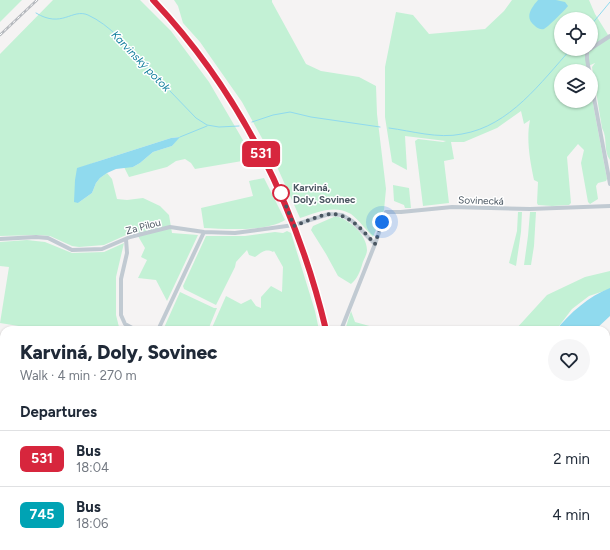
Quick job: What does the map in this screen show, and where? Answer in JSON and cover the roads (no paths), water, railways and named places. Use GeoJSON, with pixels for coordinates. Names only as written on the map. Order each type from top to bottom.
{"type":"FeatureCollection","features":[{"type":"Feature","properties":{"kind":"main road"},"geometry":{"type":"LineString","coordinates":[[153,0],[187,39],[238,112],[258,146],[279,188],[294,226],[313,280],[325,326]]}},
{"type":"Feature","properties":{"kind":"street"},"geometry":{"type":"LineString","coordinates":[[588,64],[588,52],[610,36]]}},
{"type":"Feature","properties":{"kind":"street"},"geometry":{"type":"LineString","coordinates":[[596,108],[610,184]]}},
{"type":"Feature","properties":{"kind":"street","name":"Sovinecká"},"geometry":{"type":"LineString","coordinates":[[343,326],[386,212],[452,207],[530,209],[610,206]]}},
{"type":"Feature","properties":{"kind":"street"},"geometry":{"type":"LineString","coordinates":[[294,226],[329,214],[342,216],[352,221],[375,244]]}},
{"type":"Feature","properties":{"kind":"street","name":"Za Pilou"},"geometry":{"type":"LineString","coordinates":[[0,239],[36,237],[48,238],[72,250],[102,249],[126,239],[170,227],[204,232],[235,233],[294,226]]}},
{"type":"Feature","properties":{"kind":"street"},"geometry":{"type":"LineString","coordinates":[[160,326],[204,232]]}},
{"type":"Feature","properties":{"kind":"street"},"geometry":{"type":"LineString","coordinates":[[126,239],[127,252],[120,279],[121,315],[125,324],[129,326]]}},
{"type":"Feature","properties":{"kind":"water"},"geometry":{"type":"Polygon","coordinates":[[[538,0],[556,0],[565,2],[568,6],[562,12],[554,12],[554,20],[546,28],[540,29],[530,20],[529,16],[533,6],[538,0]]]}},
{"type":"Feature","properties":{"kind":"water"},"geometry":{"type":"Polygon","coordinates":[[[180,137],[172,146],[153,152],[133,167],[116,169],[107,173],[96,183],[92,193],[78,203],[74,202],[77,168],[171,138],[180,137]]]}},
{"type":"Feature","properties":{"kind":"water"},"geometry":{"type":"Polygon","coordinates":[[[610,288],[610,316],[599,326],[559,326],[580,306],[602,291],[610,288]]]}},
{"type":"Feature","properties":{"kind":"waterway","name":"Karvinský potok"},"geometry":{"type":"LineString","coordinates":[[598,17],[610,2]]}},
{"type":"Feature","properties":{"kind":"waterway","name":"Karvinský potok"},"geometry":{"type":"LineString","coordinates":[[36,13],[53,19],[60,19],[77,14],[88,15],[96,19],[118,36],[196,118],[207,125],[219,127],[239,126]]}},
{"type":"Feature","properties":{"kind":"waterway","name":"Karvinský potok"},"geometry":{"type":"LineString","coordinates":[[389,128],[444,136],[462,134],[479,129],[495,122],[523,101],[565,56]]}},
{"type":"Feature","properties":{"kind":"waterway","name":"Karvinský potok"},"geometry":{"type":"LineString","coordinates":[[252,122],[273,115],[290,112],[311,117],[380,127]]}},
{"type":"Feature","properties":{"kind":"waterway"},"geometry":{"type":"LineString","coordinates":[[180,137],[207,126]]}},
{"type":"Feature","properties":{"kind":"railway"},"geometry":{"type":"LineString","coordinates":[[0,35],[37,0]]}},
{"type":"Feature","properties":{"kind":"place","name":"Karviná, Doly, Sovinec"},"geometry":{"type":"Point","coordinates":[281,193]}}]}
